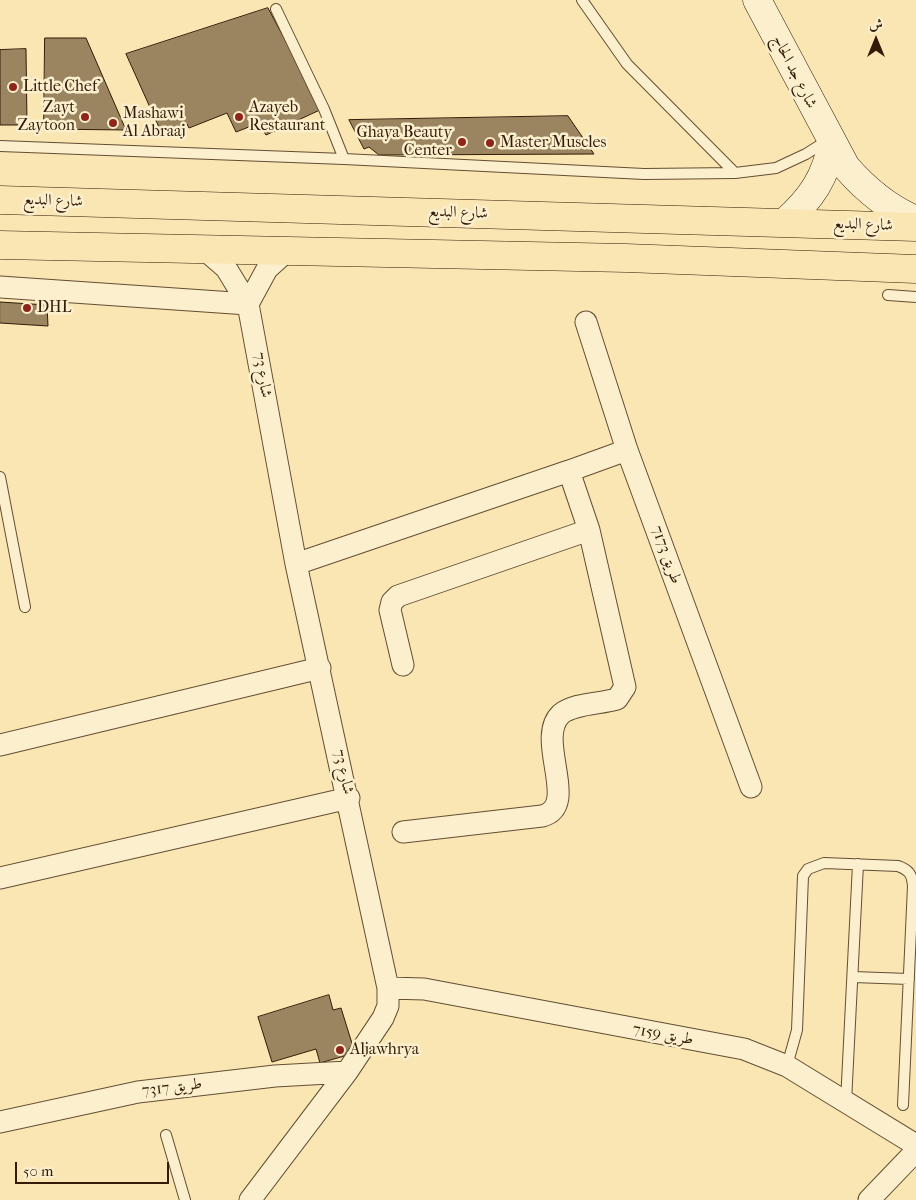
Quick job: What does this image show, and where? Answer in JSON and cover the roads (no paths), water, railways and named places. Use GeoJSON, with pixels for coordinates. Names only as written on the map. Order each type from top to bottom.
{"type":"FeatureCollection","features":[{"type":"Feature","properties":{"kind":"main road","name":"شارع البديع"},"geometry":{"type":"LineString","coordinates":[[0,200],[916,227]]}},
{"type":"Feature","properties":{"kind":"main road"},"geometry":{"type":"LineString","coordinates":[[0,245],[626,258],[916,269]]}},
{"type":"Feature","properties":{"kind":"street","name":"شارع جد الحاج"},"geometry":{"type":"LineString","coordinates":[[757,0],[830,141],[846,167],[864,188],[886,205],[916,220]]}},
{"type":"Feature","properties":{"kind":"street"},"geometry":{"type":"LineString","coordinates":[[785,222],[800,209],[817,187],[828,162],[830,141]]}},
{"type":"Feature","properties":{"kind":"street","name":"شارع 73"},"geometry":{"type":"LineString","coordinates":[[204,249],[226,268],[248,304],[296,564],[349,798],[388,988],[388,1006],[383,1018],[347,1072],[250,1200]]}},
{"type":"Feature","properties":{"kind":"street"},"geometry":{"type":"LineString","coordinates":[[0,287],[248,304],[267,269],[287,251]]}},
{"type":"Feature","properties":{"kind":"street","name":"طريق 7173"},"geometry":{"type":"LineString","coordinates":[[586,322],[627,450],[752,787]]}},
{"type":"Feature","properties":{"kind":"street"},"geometry":{"type":"LineString","coordinates":[[296,564],[627,450]]}},
{"type":"Feature","properties":{"kind":"street"},"geometry":{"type":"LineString","coordinates":[[403,832],[551,814],[555,809],[559,796],[552,751],[552,728],[556,720],[563,712],[617,699],[625,687],[589,530],[569,471]]}},
{"type":"Feature","properties":{"kind":"street"},"geometry":{"type":"LineString","coordinates":[[403,665],[390,610],[392,602],[398,596],[589,530]]}},
{"type":"Feature","properties":{"kind":"street"},"geometry":{"type":"LineString","coordinates":[[0,746],[320,668]]}},
{"type":"Feature","properties":{"kind":"street"},"geometry":{"type":"LineString","coordinates":[[0,878],[349,798]]}},
{"type":"Feature","properties":{"kind":"street","name":"طريق 7159"},"geometry":{"type":"LineString","coordinates":[[388,988],[424,989],[744,1049],[787,1066],[916,1145]]}},
{"type":"Feature","properties":{"kind":"street","name":"طريق 7317"},"geometry":{"type":"LineString","coordinates":[[0,1122],[138,1092],[275,1076],[347,1072]]}},
{"type":"Feature","properties":{"kind":"street"},"geometry":{"type":"LineString","coordinates":[[869,1200],[916,1151]]}},
{"type":"Feature","properties":{"kind":"lane"},"geometry":{"type":"LineString","coordinates":[[582,0],[627,64],[736,174]]}},
{"type":"Feature","properties":{"kind":"lane"},"geometry":{"type":"LineString","coordinates":[[276,9],[324,109],[344,159]]}},
{"type":"Feature","properties":{"kind":"lane"},"geometry":{"type":"LineString","coordinates":[[0,146],[344,159],[644,174],[736,174],[776,168],[830,141]]}},
{"type":"Feature","properties":{"kind":"lane"},"geometry":{"type":"LineString","coordinates":[[888,295],[916,297]]}},
{"type":"Feature","properties":{"kind":"lane"},"geometry":{"type":"LineString","coordinates":[[0,477],[25,607]]}},
{"type":"Feature","properties":{"kind":"lane"},"geometry":{"type":"LineString","coordinates":[[787,1066],[797,1030],[803,876],[808,869],[816,864],[898,866],[907,869],[912,877],[903,1105]]}},
{"type":"Feature","properties":{"kind":"lane"},"geometry":{"type":"LineString","coordinates":[[846,1102],[858,864]]}},
{"type":"Feature","properties":{"kind":"lane"},"geometry":{"type":"LineString","coordinates":[[853,977],[909,979]]}},
{"type":"Feature","properties":{"kind":"lane"},"geometry":{"type":"LineString","coordinates":[[166,1135],[185,1200]]}},
{"type":"Feature","properties":{"kind":"place","name":"Little Chef"},"geometry":{"type":"Point","coordinates":[13,87]}},
{"type":"Feature","properties":{"kind":"place","name":"Zayt Zaytoon"},"geometry":{"type":"Point","coordinates":[85,117]}},
{"type":"Feature","properties":{"kind":"place","name":"Azayeb Restaurant"},"geometry":{"type":"Point","coordinates":[239,117]}},
{"type":"Feature","properties":{"kind":"place","name":"Mashawi Al Abraaj"},"geometry":{"type":"Point","coordinates":[113,123]}},
{"type":"Feature","properties":{"kind":"place","name":"Ghaya Beauty Center"},"geometry":{"type":"Point","coordinates":[462,142]}},
{"type":"Feature","properties":{"kind":"place","name":"Master Muscles"},"geometry":{"type":"Point","coordinates":[490,143]}},
{"type":"Feature","properties":{"kind":"place","name":"DHL"},"geometry":{"type":"Point","coordinates":[27,308]}},
{"type":"Feature","properties":{"kind":"place","name":"Aljawhrya"},"geometry":{"type":"Point","coordinates":[340,1050]}}]}
